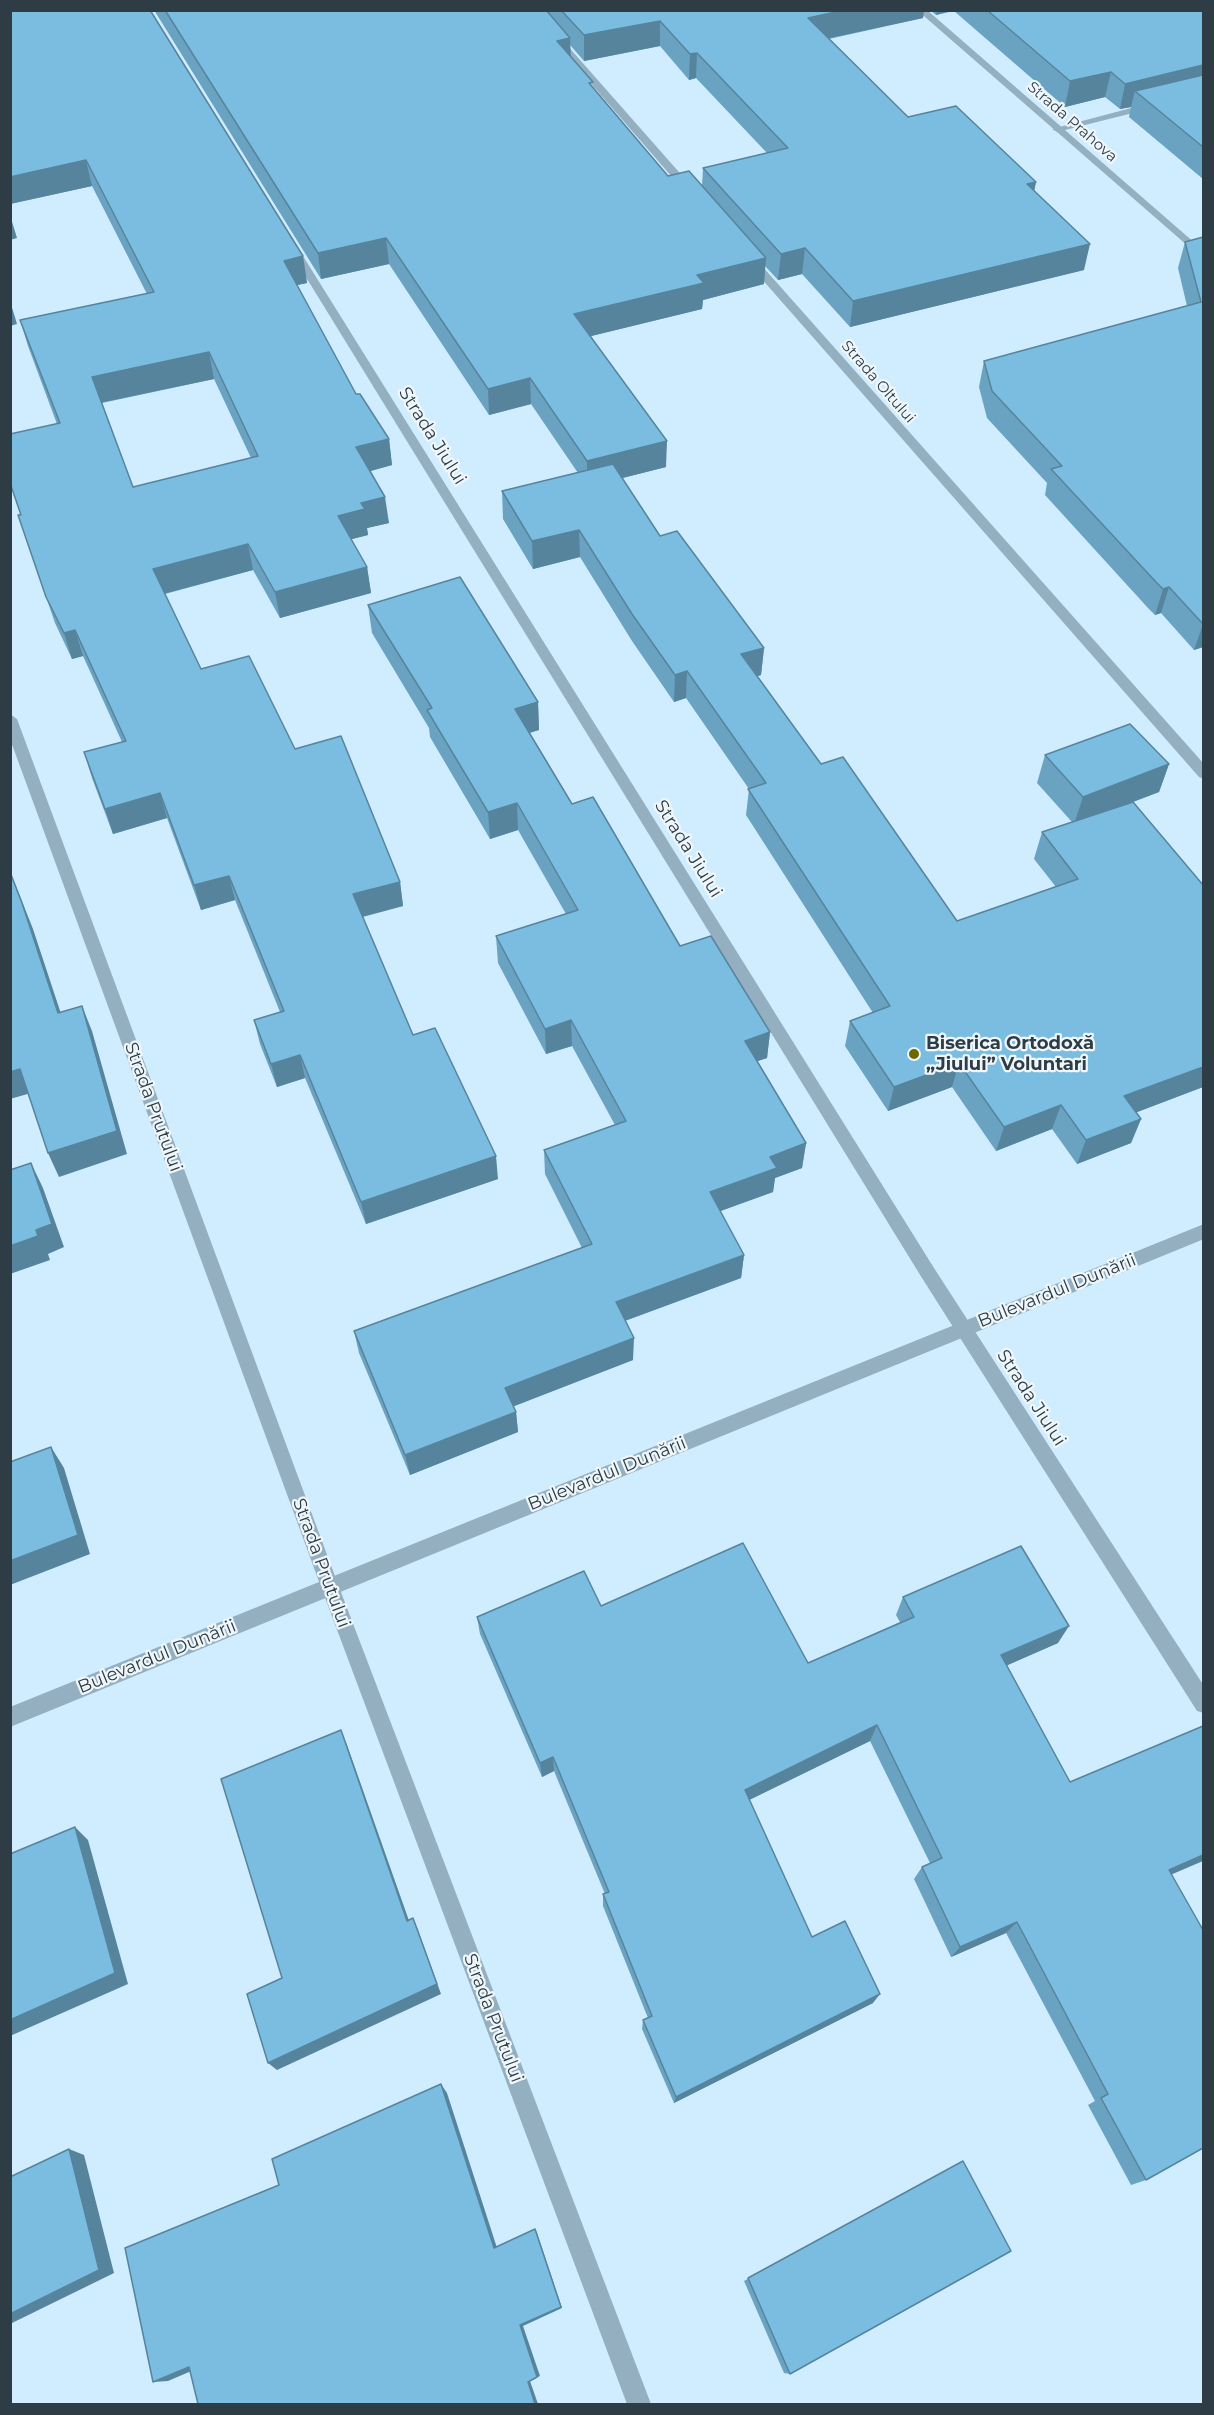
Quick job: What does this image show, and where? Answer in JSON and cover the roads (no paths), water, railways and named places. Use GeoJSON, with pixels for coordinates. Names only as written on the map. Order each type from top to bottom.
{"type":"FeatureCollection","features":[{"type":"Feature","properties":{"kind":"street"},"geometry":{"type":"LineString","coordinates":[[531,10],[697,199]]}},
{"type":"Feature","properties":{"kind":"street","name":"Strada Prahova"},"geometry":{"type":"LineString","coordinates":[[921,10],[1203,257]]}},
{"type":"Feature","properties":{"kind":"street"},"geometry":{"type":"LineString","coordinates":[[1057,129],[1160,104]]}},
{"type":"Feature","properties":{"kind":"street","name":"Strada Jiului"},"geometry":{"type":"LineString","coordinates":[[284,234],[963,1329],[1203,1704]]}},
{"type":"Feature","properties":{"kind":"street","name":"Strada Oltului"},"geometry":{"type":"LineString","coordinates":[[744,253],[1203,774]]}},
{"type":"Feature","properties":{"kind":"street","name":"Strada Prutului"},"geometry":{"type":"LineString","coordinates":[[10,719],[330,1587],[639,2404]]}},
{"type":"Feature","properties":{"kind":"street","name":"Bulevardul Dunării"},"geometry":{"type":"LineString","coordinates":[[10,1716],[1203,1231]]}},
{"type":"Feature","properties":{"kind":"place","name":"Biserica Ortodoxă „Jiului” Voluntari"},"geometry":{"type":"Point","coordinates":[914,1054]}}]}
